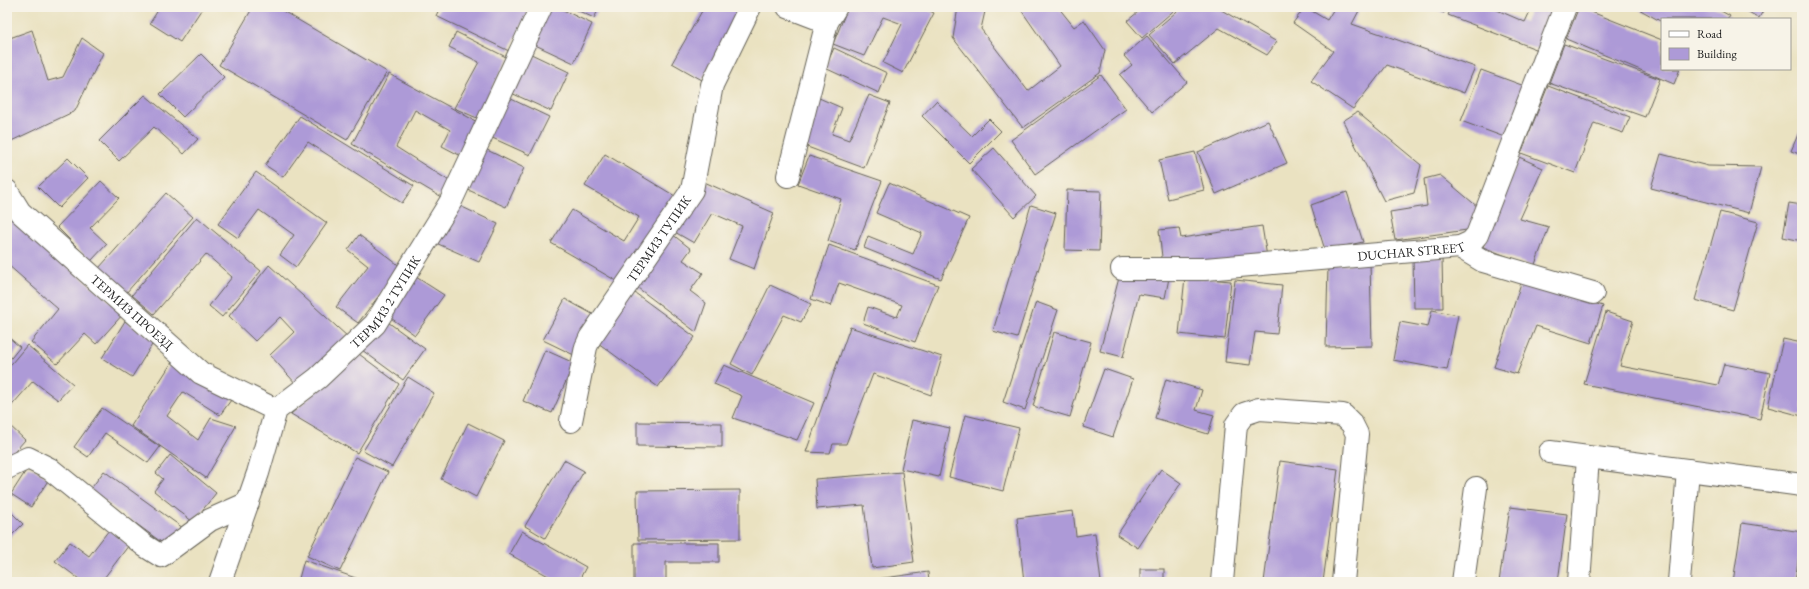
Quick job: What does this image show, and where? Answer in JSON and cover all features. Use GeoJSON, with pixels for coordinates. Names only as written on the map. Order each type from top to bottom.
{"type":"FeatureCollection","features":[{"type":"Feature","properties":{"kind":"street","name":"ТЕРМИЗ 2 ТУПИК"},"geometry":{"type":"LineString","coordinates":[[276,410],[318,378],[374,324],[451,201],[541,7]]}},
{"type":"Feature","properties":{"kind":"street","name":"ТЕРМИЗ ТУПИК"},"geometry":{"type":"LineString","coordinates":[[571,420],[586,347],[590,338],[692,190],[712,85],[750,7]]}},
{"type":"Feature","properties":{"kind":"street"},"geometry":{"type":"LineString","coordinates":[[788,7],[832,14],[788,176]]}},
{"type":"Feature","properties":{"kind":"street","name":"DUCHAR STREET"},"geometry":{"type":"LineString","coordinates":[[1122,269],[1205,268],[1460,247],[1471,242],[1477,235],[1565,7]]}},
{"type":"Feature","properties":{"kind":"street","name":"ТЕРМИЗ ПРОЕЗД"},"geometry":{"type":"LineString","coordinates":[[7,191],[20,212],[201,373],[276,410]]}},
{"type":"Feature","properties":{"kind":"street"},"geometry":{"type":"LineString","coordinates":[[1460,247],[1483,261],[1593,293]]}},
{"type":"Feature","properties":{"kind":"street"},"geometry":{"type":"LineString","coordinates":[[1222,582],[1236,425],[1244,414],[1259,409],[1343,415],[1352,424],[1357,434],[1343,582]]}},
{"type":"Feature","properties":{"kind":"street"},"geometry":{"type":"LineString","coordinates":[[220,582],[248,503],[276,410]]}},
{"type":"Feature","properties":{"kind":"street"},"geometry":{"type":"LineString","coordinates":[[1550,452],[1802,485]]}},
{"type":"Feature","properties":{"kind":"street"},"geometry":{"type":"LineString","coordinates":[[7,468],[28,458],[50,469],[145,546],[161,556],[210,520],[248,503]]}},
{"type":"Feature","properties":{"kind":"street"},"geometry":{"type":"LineString","coordinates":[[1579,582],[1588,458]]}},
{"type":"Feature","properties":{"kind":"street"},"geometry":{"type":"LineString","coordinates":[[1679,582],[1688,470]]}},
{"type":"Feature","properties":{"kind":"street"},"geometry":{"type":"LineString","coordinates":[[1463,582],[1476,488]]}},
{"type":"Feature","properties":{"kind":"building"},"geometry":{"type":"Polygon","coordinates":[[[160,7],[203,7],[180,42],[150,23],[160,7]]]}},
{"type":"Feature","properties":{"kind":"building"},"geometry":{"type":"Polygon","coordinates":[[[253,7],[276,7],[387,72],[347,140],[219,65],[253,7]]]}},
{"type":"Feature","properties":{"kind":"building"},"geometry":{"type":"Polygon","coordinates":[[[440,7],[531,7],[509,51],[436,16],[440,7]]]}},
{"type":"Feature","properties":{"kind":"building"},"geometry":{"type":"Polygon","coordinates":[[[549,7],[557,7],[592,24],[574,63],[531,43],[549,7]]]}},
{"type":"Feature","properties":{"kind":"building"},"geometry":{"type":"Polygon","coordinates":[[[570,7],[600,7],[594,18],[570,7]]]}},
{"type":"Feature","properties":{"kind":"building"},"geometry":{"type":"Polygon","coordinates":[[[693,7],[742,7],[702,80],[672,63],[702,11],[693,7]]]}},
{"type":"Feature","properties":{"kind":"building"},"geometry":{"type":"Polygon","coordinates":[[[848,7],[922,7],[934,13],[903,73],[883,63],[902,24],[883,17],[864,56],[833,44],[848,7]]]}},
{"type":"Feature","properties":{"kind":"building"},"geometry":{"type":"Polygon","coordinates":[[[958,7],[986,7],[981,29],[1028,91],[1060,66],[1019,7],[1058,7],[1074,27],[1084,20],[1105,50],[1100,73],[1023,128],[953,38],[958,7]]]}},
{"type":"Feature","properties":{"kind":"building"},"geometry":{"type":"Polygon","coordinates":[[[1144,7],[1178,7],[1142,38],[1127,21],[1144,7]]]}},
{"type":"Feature","properties":{"kind":"building"},"geometry":{"type":"Polygon","coordinates":[[[1182,7],[1216,7],[1277,42],[1267,55],[1219,28],[1175,64],[1149,35],[1182,7]]]}},
{"type":"Feature","properties":{"kind":"building"},"geometry":{"type":"Polygon","coordinates":[[[1305,7],[1327,20],[1335,7],[1361,7],[1352,24],[1475,67],[1464,93],[1387,65],[1353,109],[1311,81],[1333,51],[1293,23],[1305,7]]]}},
{"type":"Feature","properties":{"kind":"building"},"geometry":{"type":"Polygon","coordinates":[[[1429,7],[1448,7],[1444,13],[1429,7]]]}},
{"type":"Feature","properties":{"kind":"building"},"geometry":{"type":"Polygon","coordinates":[[[1452,7],[1490,7],[1525,22],[1532,7],[1561,7],[1541,51],[1448,15],[1452,7]]]}},
{"type":"Feature","properties":{"kind":"building"},"geometry":{"type":"Polygon","coordinates":[[[1579,7],[1661,40],[1661,70],[1680,70],[1674,84],[1566,39],[1579,7]]]}},
{"type":"Feature","properties":{"kind":"building"},"geometry":{"type":"Polygon","coordinates":[[[1635,7],[1714,7],[1730,16],[1729,18],[1661,18],[1661,21],[1635,7]]]}},
{"type":"Feature","properties":{"kind":"building"},"geometry":{"type":"Polygon","coordinates":[[[1740,7],[1765,7],[1759,18],[1740,7]]]}},
{"type":"Feature","properties":{"kind":"building"},"geometry":{"type":"Polygon","coordinates":[[[32,30],[48,81],[63,77],[82,38],[103,53],[75,111],[7,143],[7,39],[32,30]]]}},
{"type":"Feature","properties":{"kind":"building"},"geometry":{"type":"Polygon","coordinates":[[[456,32],[508,58],[477,118],[454,108],[479,62],[449,47],[456,32]]]}},
{"type":"Feature","properties":{"kind":"building"},"geometry":{"type":"Polygon","coordinates":[[[1147,36],[1187,82],[1152,112],[1120,75],[1132,65],[1124,56],[1147,36]]]}},
{"type":"Feature","properties":{"kind":"building"},"geometry":{"type":"Polygon","coordinates":[[[1564,44],[1660,79],[1645,117],[1549,83],[1564,44]]]}},
{"type":"Feature","properties":{"kind":"building"},"geometry":{"type":"Polygon","coordinates":[[[834,48],[887,73],[879,93],[825,68],[834,48]]]}},
{"type":"Feature","properties":{"kind":"building"},"geometry":{"type":"Polygon","coordinates":[[[527,52],[569,72],[551,111],[509,92],[527,52]]]}},
{"type":"Feature","properties":{"kind":"building"},"geometry":{"type":"Polygon","coordinates":[[[201,54],[224,77],[183,117],[160,94],[201,54]]]}},
{"type":"Feature","properties":{"kind":"building"},"geometry":{"type":"Polygon","coordinates":[[[1481,70],[1527,87],[1507,138],[1461,121],[1481,70]]]}},
{"type":"Feature","properties":{"kind":"building"},"geometry":{"type":"Polygon","coordinates":[[[389,74],[481,124],[463,157],[442,146],[450,130],[415,110],[396,147],[451,182],[441,197],[352,144],[389,74]]]}},
{"type":"Feature","properties":{"kind":"building"},"geometry":{"type":"Polygon","coordinates":[[[1101,75],[1126,109],[1035,174],[1011,140],[1101,75]]]}},
{"type":"Feature","properties":{"kind":"building"},"geometry":{"type":"Polygon","coordinates":[[[1548,86],[1630,117],[1623,133],[1594,123],[1575,173],[1521,153],[1548,86]]]}},
{"type":"Feature","properties":{"kind":"building"},"geometry":{"type":"Polygon","coordinates":[[[145,95],[198,139],[184,154],[154,127],[119,161],[99,141],[145,95]]]}},
{"type":"Feature","properties":{"kind":"building"},"geometry":{"type":"Polygon","coordinates":[[[869,95],[890,103],[864,168],[802,145],[819,98],[842,108],[832,134],[849,140],[869,95]]]}},
{"type":"Feature","properties":{"kind":"building"},"geometry":{"type":"Polygon","coordinates":[[[507,97],[549,117],[530,155],[488,136],[507,97]]]}},
{"type":"Feature","properties":{"kind":"building"},"geometry":{"type":"Polygon","coordinates":[[[936,101],[972,136],[989,119],[1001,131],[969,163],[922,116],[936,101]]]}},
{"type":"Feature","properties":{"kind":"building"},"geometry":{"type":"Polygon","coordinates":[[[1357,112],[1421,165],[1414,193],[1384,201],[1343,121],[1357,112]]]}},
{"type":"Feature","properties":{"kind":"building"},"geometry":{"type":"Polygon","coordinates":[[[300,116],[414,186],[402,203],[308,142],[283,177],[265,165],[300,116]]]}},
{"type":"Feature","properties":{"kind":"building"},"geometry":{"type":"Polygon","coordinates":[[[1268,121],[1287,163],[1216,194],[1198,152],[1268,121]]]}},
{"type":"Feature","properties":{"kind":"building"},"geometry":{"type":"Polygon","coordinates":[[[1802,125],[1802,155],[1791,151],[1802,125]]]}},
{"type":"Feature","properties":{"kind":"building"},"geometry":{"type":"Polygon","coordinates":[[[483,148],[524,168],[506,207],[464,188],[483,148]]]}},
{"type":"Feature","properties":{"kind":"building"},"geometry":{"type":"Polygon","coordinates":[[[994,148],[1036,196],[1014,217],[971,169],[994,148]]]}},
{"type":"Feature","properties":{"kind":"building"},"geometry":{"type":"Polygon","coordinates":[[[1195,152],[1204,190],[1168,199],[1159,160],[1195,152]]]}},
{"type":"Feature","properties":{"kind":"building"},"geometry":{"type":"Polygon","coordinates":[[[605,154],[675,196],[620,283],[551,243],[572,210],[624,241],[639,217],[585,186],[605,154]]]}},
{"type":"Feature","properties":{"kind":"building"},"geometry":{"type":"Polygon","coordinates":[[[1661,154],[1708,166],[1761,167],[1749,213],[1651,188],[1661,154]]]}},
{"type":"Feature","properties":{"kind":"building"},"geometry":{"type":"Polygon","coordinates":[[[809,156],[882,181],[855,250],[828,241],[841,199],[798,184],[809,156]]]}},
{"type":"Feature","properties":{"kind":"building"},"geometry":{"type":"Polygon","coordinates":[[[1519,157],[1543,168],[1520,219],[1549,227],[1534,267],[1483,247],[1519,157]]]}},
{"type":"Feature","properties":{"kind":"building"},"geometry":{"type":"Polygon","coordinates":[[[68,158],[88,178],[59,208],[38,187],[68,158]]]}},
{"type":"Feature","properties":{"kind":"building"},"geometry":{"type":"Polygon","coordinates":[[[256,172],[327,223],[296,267],[280,255],[294,235],[259,210],[238,238],[218,224],[256,172]]]}},
{"type":"Feature","properties":{"kind":"building"},"geometry":{"type":"Polygon","coordinates":[[[1440,175],[1479,208],[1474,229],[1395,240],[1390,212],[1427,206],[1424,179],[1440,175]]]}},
{"type":"Feature","properties":{"kind":"building"},"geometry":{"type":"Polygon","coordinates":[[[101,181],[119,198],[90,228],[107,244],[91,261],[57,227],[101,181]]]}},
{"type":"Feature","properties":{"kind":"building"},"geometry":{"type":"Polygon","coordinates":[[[702,181],[774,213],[754,269],[729,259],[742,226],[712,213],[694,243],[673,231],[702,181]]]}},
{"type":"Feature","properties":{"kind":"building"},"geometry":{"type":"Polygon","coordinates":[[[889,183],[969,218],[941,279],[864,248],[868,236],[913,254],[922,233],[876,213],[889,183]]]}},
{"type":"Feature","properties":{"kind":"building"},"geometry":{"type":"Polygon","coordinates":[[[1067,190],[1101,191],[1099,251],[1065,250],[1067,190]]]}},
{"type":"Feature","properties":{"kind":"building"},"geometry":{"type":"Polygon","coordinates":[[[1347,192],[1363,242],[1325,250],[1311,205],[1347,192]]]}},
{"type":"Feature","properties":{"kind":"building"},"geometry":{"type":"Polygon","coordinates":[[[166,193],[193,217],[126,293],[99,268],[166,193]]]}},
{"type":"Feature","properties":{"kind":"building"},"geometry":{"type":"Polygon","coordinates":[[[1789,203],[1802,205],[1802,241],[1783,237],[1789,203]]]}},
{"type":"Feature","properties":{"kind":"building"},"geometry":{"type":"Polygon","coordinates":[[[456,204],[498,224],[479,262],[436,243],[456,204]]]}},
{"type":"Feature","properties":{"kind":"building"},"geometry":{"type":"Polygon","coordinates":[[[1031,205],[1056,213],[1017,338],[993,331],[1031,205]]]}},
{"type":"Feature","properties":{"kind":"building"},"geometry":{"type":"Polygon","coordinates":[[[1720,212],[1758,222],[1733,310],[1695,300],[1720,212]]]}},
{"type":"Feature","properties":{"kind":"building"},"geometry":{"type":"Polygon","coordinates":[[[7,216],[124,313],[96,344],[85,334],[57,364],[31,342],[58,309],[7,264],[7,216]]]}},
{"type":"Feature","properties":{"kind":"building"},"geometry":{"type":"Polygon","coordinates":[[[197,217],[261,271],[222,317],[209,306],[232,277],[206,254],[154,314],[132,295],[197,217]]]}},
{"type":"Feature","properties":{"kind":"building"},"geometry":{"type":"Polygon","coordinates":[[[1262,226],[1267,257],[1163,266],[1159,230],[1179,228],[1181,238],[1262,226]]]}},
{"type":"Feature","properties":{"kind":"building"},"geometry":{"type":"Polygon","coordinates":[[[672,234],[691,249],[683,260],[703,273],[690,291],[706,303],[696,332],[634,285],[672,234]]]}},
{"type":"Feature","properties":{"kind":"building"},"geometry":{"type":"Polygon","coordinates":[[[359,235],[401,267],[358,323],[336,307],[368,266],[348,250],[359,235]]]}},
{"type":"Feature","properties":{"kind":"building"},"geometry":{"type":"Polygon","coordinates":[[[829,245],[938,285],[915,342],[863,323],[868,307],[897,317],[902,305],[839,283],[831,306],[811,299],[829,245]]]}},
{"type":"Feature","properties":{"kind":"building"},"geometry":{"type":"Polygon","coordinates":[[[1413,257],[1442,257],[1443,308],[1414,308],[1413,257]]]}},
{"type":"Feature","properties":{"kind":"building"},"geometry":{"type":"Polygon","coordinates":[[[1370,262],[1372,346],[1326,347],[1328,266],[1370,262]]]}},
{"type":"Feature","properties":{"kind":"building"},"geometry":{"type":"Polygon","coordinates":[[[269,265],[348,337],[297,385],[270,355],[294,332],[280,317],[255,341],[229,316],[269,265]]]}},
{"type":"Feature","properties":{"kind":"building"},"geometry":{"type":"Polygon","coordinates":[[[1121,270],[1169,278],[1165,298],[1139,294],[1123,357],[1100,351],[1121,270]]]}},
{"type":"Feature","properties":{"kind":"building"},"geometry":{"type":"Polygon","coordinates":[[[416,277],[444,295],[415,335],[388,316],[416,277]]]}},
{"type":"Feature","properties":{"kind":"building"},"geometry":{"type":"Polygon","coordinates":[[[1185,277],[1231,281],[1225,339],[1179,334],[1185,277]]]}},
{"type":"Feature","properties":{"kind":"building"},"geometry":{"type":"Polygon","coordinates":[[[1235,280],[1282,285],[1277,334],[1255,332],[1250,365],[1225,362],[1235,280]]]}},
{"type":"Feature","properties":{"kind":"building"},"geometry":{"type":"Polygon","coordinates":[[[1522,280],[1603,306],[1591,343],[1536,326],[1517,374],[1494,367],[1522,280]]]}},
{"type":"Feature","properties":{"kind":"building"},"geometry":{"type":"Polygon","coordinates":[[[770,285],[811,304],[801,322],[784,315],[752,375],[731,364],[770,285]]]}},
{"type":"Feature","properties":{"kind":"building"},"geometry":{"type":"Polygon","coordinates":[[[631,290],[695,337],[658,387],[594,340],[631,290]]]}},
{"type":"Feature","properties":{"kind":"building"},"geometry":{"type":"Polygon","coordinates":[[[565,299],[596,316],[576,356],[543,340],[565,299]]]}},
{"type":"Feature","properties":{"kind":"building"},"geometry":{"type":"Polygon","coordinates":[[[1036,302],[1058,310],[1025,410],[1003,402],[1036,302]]]}},
{"type":"Feature","properties":{"kind":"building"},"geometry":{"type":"Polygon","coordinates":[[[1432,310],[1458,315],[1447,370],[1393,360],[1400,322],[1428,327],[1432,310]]]}},
{"type":"Feature","properties":{"kind":"building"},"geometry":{"type":"Polygon","coordinates":[[[1606,312],[1633,321],[1620,366],[1718,385],[1724,364],[1770,373],[1760,419],[1584,384],[1606,312]]]}},
{"type":"Feature","properties":{"kind":"building"},"geometry":{"type":"Polygon","coordinates":[[[385,320],[425,349],[403,380],[362,350],[385,320]]]}},
{"type":"Feature","properties":{"kind":"building"},"geometry":{"type":"Polygon","coordinates":[[[125,321],[155,340],[132,377],[102,358],[125,321]]]}},
{"type":"Feature","properties":{"kind":"building"},"geometry":{"type":"Polygon","coordinates":[[[850,327],[942,357],[931,395],[873,374],[846,444],[833,444],[830,453],[806,452],[850,327]]]}},
{"type":"Feature","properties":{"kind":"building"},"geometry":{"type":"Polygon","coordinates":[[[1054,332],[1091,342],[1070,417],[1033,406],[1054,332]]]}},
{"type":"Feature","properties":{"kind":"building"},"geometry":{"type":"Polygon","coordinates":[[[7,336],[20,347],[7,363],[7,336]]]}},
{"type":"Feature","properties":{"kind":"building"},"geometry":{"type":"Polygon","coordinates":[[[1783,339],[1802,343],[1802,416],[1768,407],[1783,339]]]}},
{"type":"Feature","properties":{"kind":"building"},"geometry":{"type":"Polygon","coordinates":[[[27,345],[73,384],[58,400],[33,381],[7,411],[7,369],[27,345]]]}},
{"type":"Feature","properties":{"kind":"building"},"geometry":{"type":"Polygon","coordinates":[[[545,350],[574,363],[552,413],[523,401],[545,350]]]}},
{"type":"Feature","properties":{"kind":"building"},"geometry":{"type":"Polygon","coordinates":[[[359,354],[399,384],[357,453],[291,414],[359,354]]]}},
{"type":"Feature","properties":{"kind":"building"},"geometry":{"type":"Polygon","coordinates":[[[174,359],[234,396],[220,415],[183,392],[167,416],[198,440],[211,418],[236,426],[206,478],[131,426],[174,359]]]}},
{"type":"Feature","properties":{"kind":"building"},"geometry":{"type":"Polygon","coordinates":[[[724,365],[814,403],[797,440],[733,418],[742,396],[714,384],[724,365]]]}},
{"type":"Feature","properties":{"kind":"building"},"geometry":{"type":"Polygon","coordinates":[[[1104,369],[1133,379],[1113,437],[1083,427],[1104,369]]]}},
{"type":"Feature","properties":{"kind":"building"},"geometry":{"type":"Polygon","coordinates":[[[408,377],[434,393],[392,467],[363,451],[408,377]]]}},
{"type":"Feature","properties":{"kind":"building"},"geometry":{"type":"Polygon","coordinates":[[[1166,379],[1202,390],[1196,410],[1214,415],[1208,434],[1155,418],[1166,379]]]}},
{"type":"Feature","properties":{"kind":"building"},"geometry":{"type":"Polygon","coordinates":[[[102,408],[160,447],[148,463],[105,433],[88,457],[74,447],[102,408]]]}},
{"type":"Feature","properties":{"kind":"building"},"geometry":{"type":"Polygon","coordinates":[[[965,415],[1019,428],[1003,491],[949,477],[965,415]]]}},
{"type":"Feature","properties":{"kind":"building"},"geometry":{"type":"Polygon","coordinates":[[[912,420],[950,428],[939,477],[901,469],[912,420]]]}},
{"type":"Feature","properties":{"kind":"building"},"geometry":{"type":"Polygon","coordinates":[[[637,422],[722,423],[722,447],[637,446],[637,422]]]}},
{"type":"Feature","properties":{"kind":"building"},"geometry":{"type":"Polygon","coordinates":[[[7,423],[25,440],[10,457],[7,456],[7,423]]]}},
{"type":"Feature","properties":{"kind":"building"},"geometry":{"type":"Polygon","coordinates":[[[468,423],[504,441],[476,497],[441,479],[468,423]]]}},
{"type":"Feature","properties":{"kind":"building"},"geometry":{"type":"Polygon","coordinates":[[[170,455],[216,493],[193,522],[154,491],[163,479],[156,473],[170,455]]]}},
{"type":"Feature","properties":{"kind":"building"},"geometry":{"type":"Polygon","coordinates":[[[355,457],[388,472],[340,571],[307,556],[355,457]]]}},
{"type":"Feature","properties":{"kind":"building"},"geometry":{"type":"Polygon","coordinates":[[[564,460],[584,471],[545,538],[525,526],[564,460]]]}},
{"type":"Feature","properties":{"kind":"building"},"geometry":{"type":"Polygon","coordinates":[[[1280,461],[1338,469],[1323,582],[1264,582],[1280,461]]]}},
{"type":"Feature","properties":{"kind":"building"},"geometry":{"type":"Polygon","coordinates":[[[29,466],[49,479],[31,507],[11,494],[29,466]]]}},
{"type":"Feature","properties":{"kind":"building"},"geometry":{"type":"Polygon","coordinates":[[[1161,469],[1181,483],[1138,548],[1117,535],[1161,469]]]}},
{"type":"Feature","properties":{"kind":"building"},"geometry":{"type":"Polygon","coordinates":[[[104,471],[183,528],[168,547],[90,490],[104,471]]]}},
{"type":"Feature","properties":{"kind":"building"},"geometry":{"type":"Polygon","coordinates":[[[902,472],[914,562],[872,568],[864,505],[817,509],[815,479],[902,472]]]}},
{"type":"Feature","properties":{"kind":"building"},"geometry":{"type":"Polygon","coordinates":[[[740,490],[740,539],[638,540],[637,491],[740,490]]]}},
{"type":"Feature","properties":{"kind":"building"},"geometry":{"type":"Polygon","coordinates":[[[1510,507],[1567,514],[1558,582],[1499,582],[1510,507]]]}},
{"type":"Feature","properties":{"kind":"building"},"geometry":{"type":"Polygon","coordinates":[[[7,508],[23,524],[7,540],[7,508]]]}},
{"type":"Feature","properties":{"kind":"building"},"geometry":{"type":"Polygon","coordinates":[[[1073,511],[1076,536],[1095,533],[1101,582],[1024,582],[1017,518],[1073,511]]]}},
{"type":"Feature","properties":{"kind":"building"},"geometry":{"type":"Polygon","coordinates":[[[1742,523],[1802,532],[1795,582],[1733,582],[1742,523]]]}},
{"type":"Feature","properties":{"kind":"building"},"geometry":{"type":"Polygon","coordinates":[[[109,530],[129,545],[101,582],[83,582],[55,561],[70,542],[89,556],[109,530]]]}},
{"type":"Feature","properties":{"kind":"building"},"geometry":{"type":"Polygon","coordinates":[[[522,531],[586,567],[578,582],[559,582],[509,554],[522,531]]]}},
{"type":"Feature","properties":{"kind":"building"},"geometry":{"type":"Polygon","coordinates":[[[634,543],[719,543],[719,562],[666,562],[666,582],[634,582],[634,543]]]}},
{"type":"Feature","properties":{"kind":"building"},"geometry":{"type":"Polygon","coordinates":[[[304,560],[367,582],[298,582],[304,560]]]}},
{"type":"Feature","properties":{"kind":"building"},"geometry":{"type":"Polygon","coordinates":[[[1140,569],[1164,569],[1164,582],[1140,582],[1140,569]]]}},
{"type":"Feature","properties":{"kind":"building"},"geometry":{"type":"Polygon","coordinates":[[[928,572],[929,582],[862,582],[862,581],[928,572]]]}}]}
